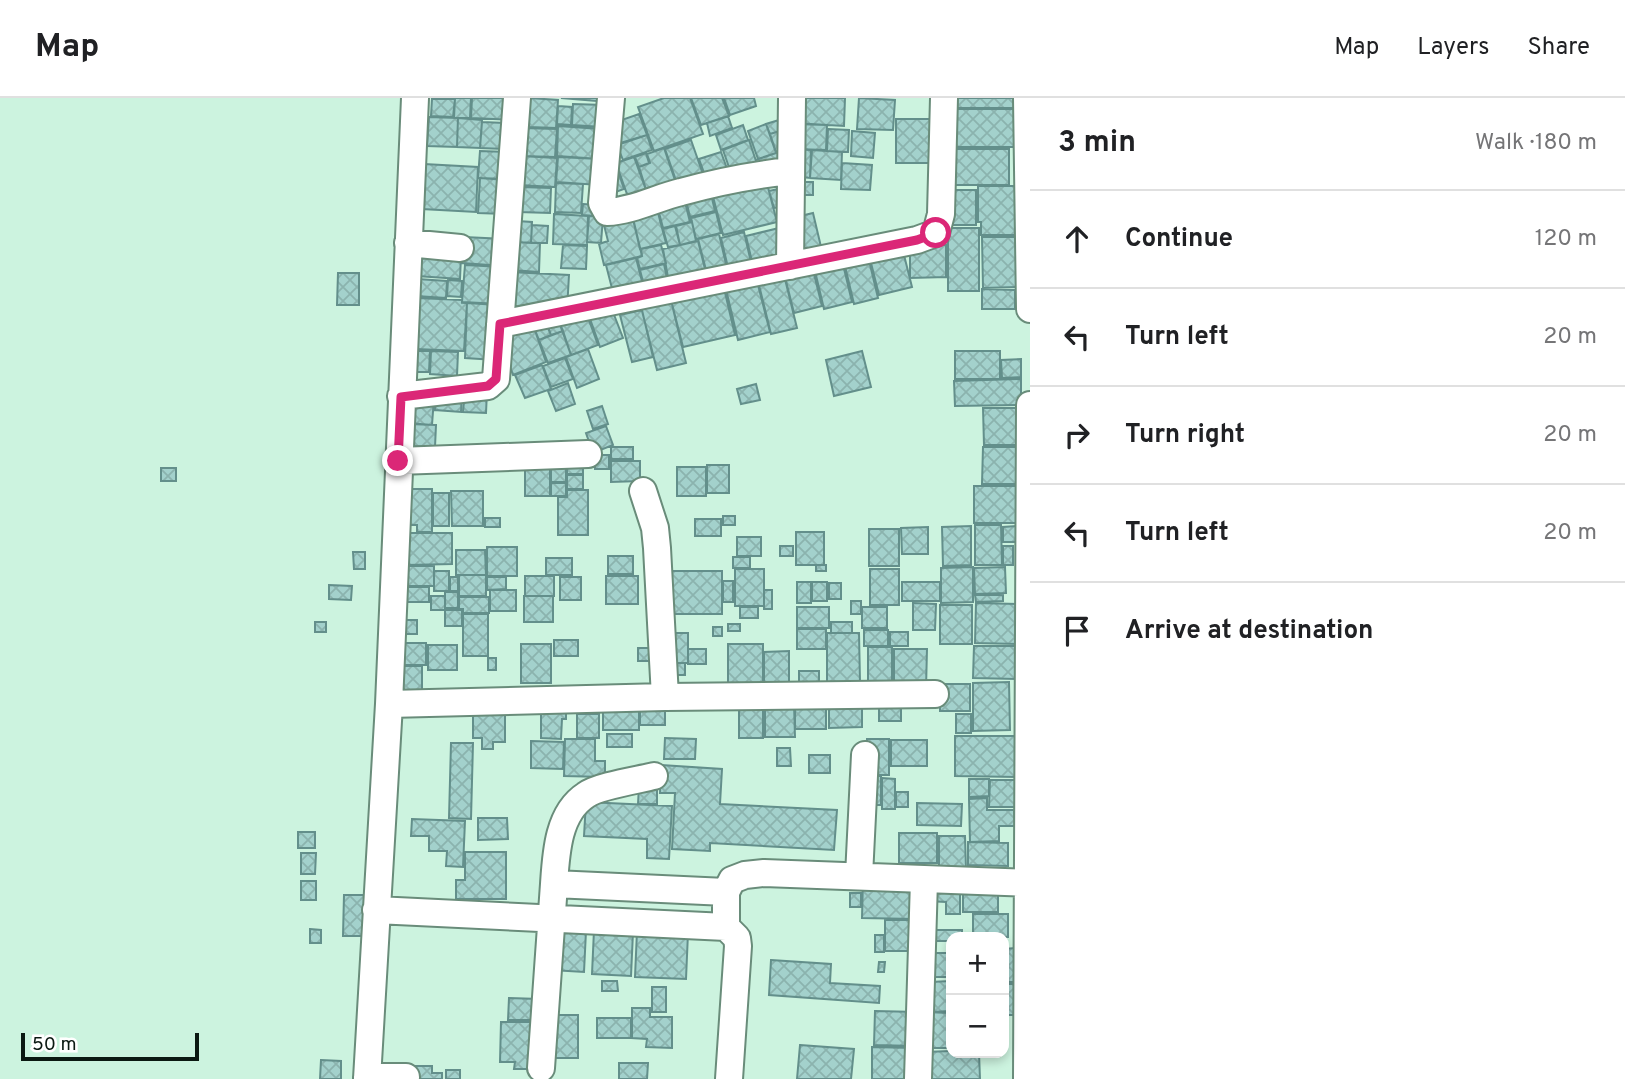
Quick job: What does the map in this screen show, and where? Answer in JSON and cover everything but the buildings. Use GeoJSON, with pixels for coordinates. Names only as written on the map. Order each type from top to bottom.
{"type":"FeatureCollection","features":[{"type":"Feature","properties":{"kind":"street"},"geometry":{"type":"LineString","coordinates":[[405,1077],[367,1078],[389,704],[415,98]]}},
{"type":"Feature","properties":{"kind":"street"},"geometry":{"type":"LineString","coordinates":[[401,397],[488,386],[496,379],[517,98]]}},
{"type":"Feature","properties":{"kind":"street"},"geometry":{"type":"LineString","coordinates":[[611,98],[603,203],[607,212],[620,211],[720,182],[790,171]]}},
{"type":"Feature","properties":{"kind":"street"},"geometry":{"type":"LineString","coordinates":[[790,266],[792,98]]}},
{"type":"Feature","properties":{"kind":"street"},"geometry":{"type":"LineString","coordinates":[[500,324],[917,240],[936,233],[941,214],[944,98]]}},
{"type":"Feature","properties":{"kind":"street"},"geometry":{"type":"LineString","coordinates":[[1027,98],[1030,309]]}},
{"type":"Feature","properties":{"kind":"street"},"geometry":{"type":"LineString","coordinates":[[408,243],[460,248]]}},
{"type":"Feature","properties":{"kind":"street"},"geometry":{"type":"LineString","coordinates":[[1028,1067],[1030,405]]}},
{"type":"Feature","properties":{"kind":"street"},"geometry":{"type":"LineString","coordinates":[[398,461],[588,454]]}},
{"type":"Feature","properties":{"kind":"street"},"geometry":{"type":"LineString","coordinates":[[643,491],[656,538],[665,697]]}},
{"type":"Feature","properties":{"kind":"street"},"geometry":{"type":"LineString","coordinates":[[389,704],[935,694]]}},
{"type":"Feature","properties":{"kind":"street"},"geometry":{"type":"LineString","coordinates":[[859,876],[865,755]]}},
{"type":"Feature","properties":{"kind":"street"},"geometry":{"type":"LineString","coordinates":[[541,1068],[554,884],[559,840],[569,810],[587,793],[654,776]]}},
{"type":"Feature","properties":{"kind":"street"},"geometry":{"type":"LineString","coordinates":[[726,927],[726,892],[732,880],[745,875],[764,873],[1029,883]]}},
{"type":"Feature","properties":{"kind":"street"},"geometry":{"type":"LineString","coordinates":[[918,1079],[924,880]]}},
{"type":"Feature","properties":{"kind":"street"},"geometry":{"type":"LineString","coordinates":[[554,884],[726,892]]}},
{"type":"Feature","properties":{"kind":"street"},"geometry":{"type":"LineString","coordinates":[[376,911],[726,927],[737,938],[738,946],[729,1079]]}},
{"type":"Feature","properties":{"kind":"route"},"geometry":{"type":"LineString","coordinates":[[398,461],[401,397],[488,386],[496,379],[500,324],[917,240],[936,233]]}}]}
